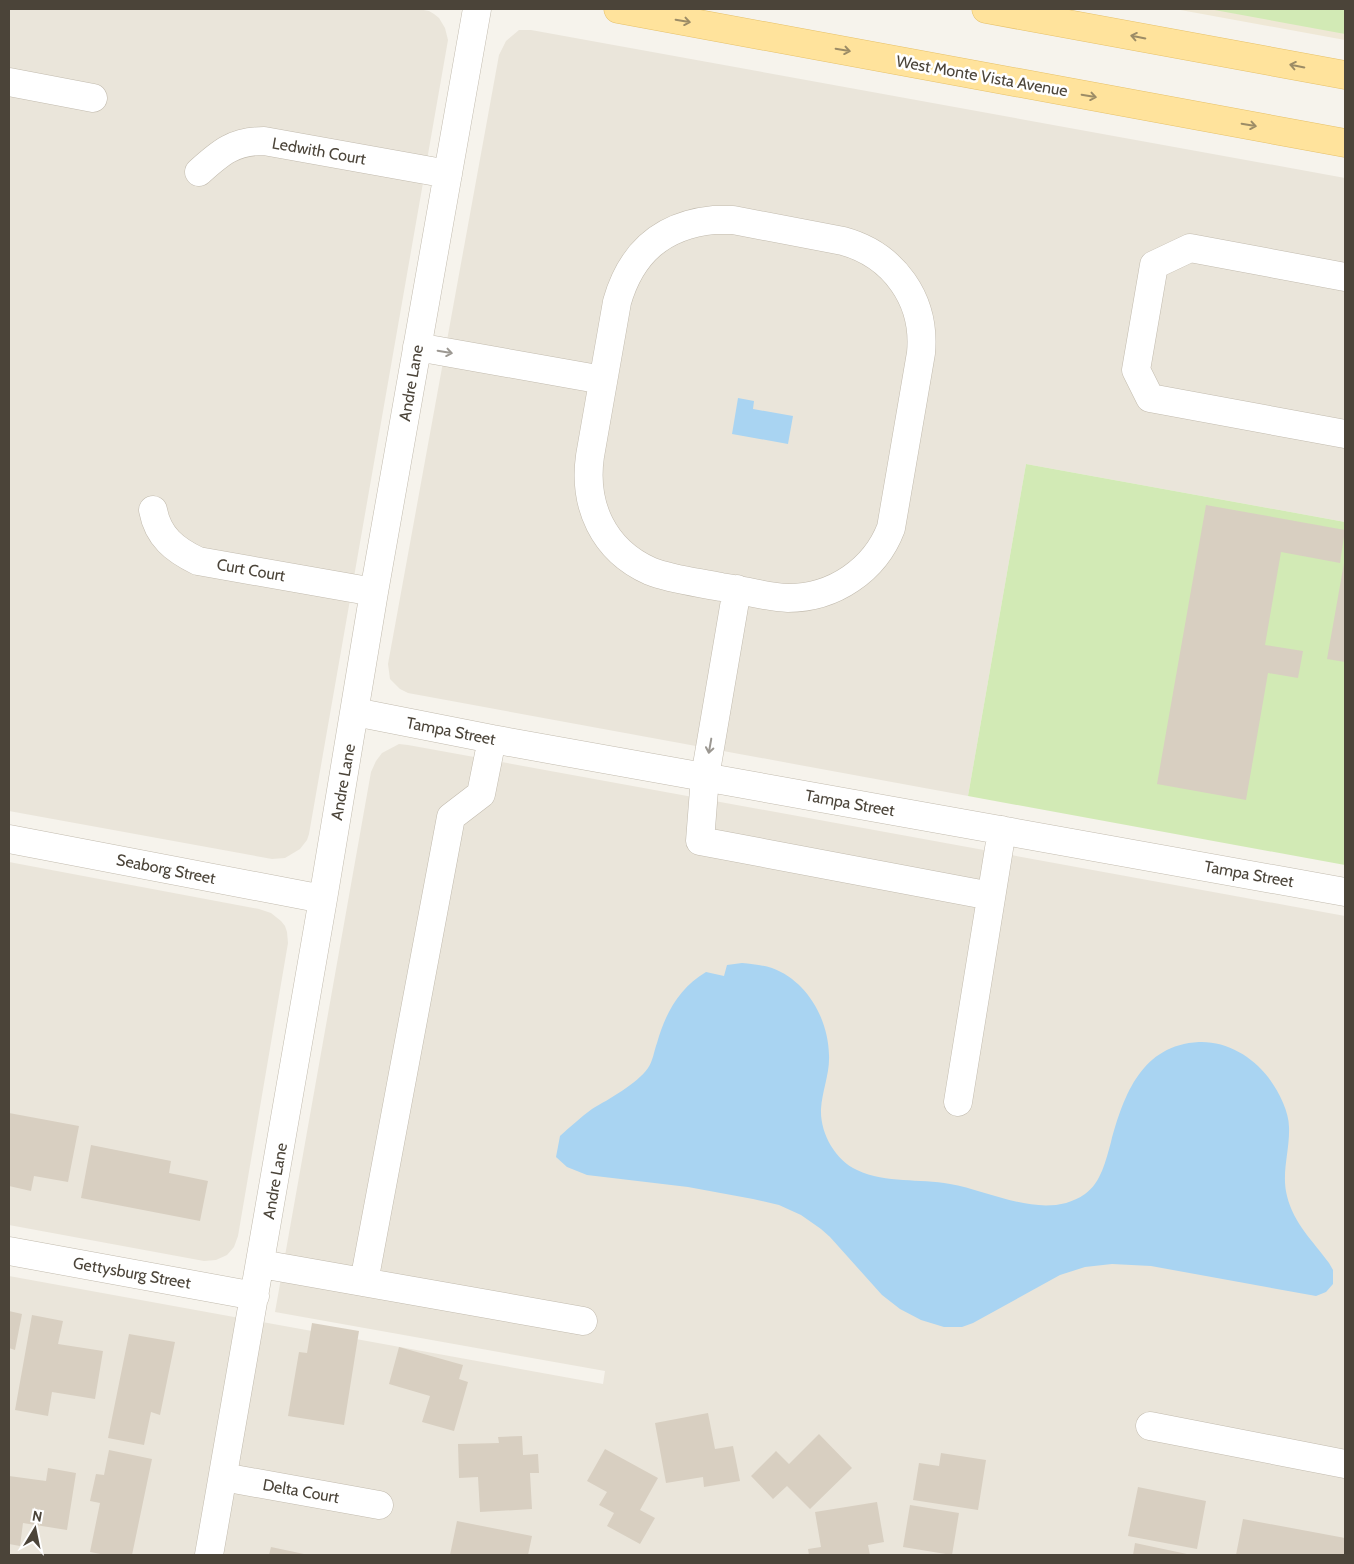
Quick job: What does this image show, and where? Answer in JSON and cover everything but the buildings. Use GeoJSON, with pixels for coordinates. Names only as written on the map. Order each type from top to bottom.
{"type":"FeatureCollection","features":[{"type":"Feature","properties":{"kind":"main road","name":"West Monte Vista Avenue"},"geometry":{"type":"LineString","coordinates":[[618,9],[1345,143]]}},
{"type":"Feature","properties":{"kind":"main road"},"geometry":{"type":"LineString","coordinates":[[986,9],[1345,75]]}},
{"type":"Feature","properties":{"kind":"street","name":"Andre Lane"},"geometry":{"type":"LineString","coordinates":[[209,1555],[324,899],[374,592],[477,9]]}},
{"type":"Feature","properties":{"kind":"street"},"geometry":{"type":"LineString","coordinates":[[9,82],[93,98]]}},
{"type":"Feature","properties":{"kind":"street","name":"Ledwith Court"},"geometry":{"type":"LineString","coordinates":[[199,172],[228,148],[240,143],[264,141],[448,174]]}},
{"type":"Feature","properties":{"kind":"street"},"geometry":{"type":"LineString","coordinates":[[733,220],[843,241],[859,246],[881,258],[908,288],[920,320],[922,336],[921,353],[896,510],[885,542],[872,561],[857,575],[844,583],[826,592],[814,595],[789,598],[737,589],[674,578],[651,571],[624,555],[605,534],[593,510],[588,477],[617,302],[626,274],[644,251],[658,238],[684,226],[705,221],[733,220]]}},
{"type":"Feature","properties":{"kind":"street"},"geometry":{"type":"LineString","coordinates":[[1345,277],[1190,248],[1154,266],[1136,370],[1150,398],[1345,434]]}},
{"type":"Feature","properties":{"kind":"street"},"geometry":{"type":"LineString","coordinates":[[417,347],[604,380]]}},
{"type":"Feature","properties":{"kind":"street","name":"Curt Court"},"geometry":{"type":"LineString","coordinates":[[153,510],[155,521],[166,540],[175,549],[198,561],[374,592]]}},
{"type":"Feature","properties":{"kind":"street"},"geometry":{"type":"LineString","coordinates":[[737,589],[705,777],[700,841],[991,896]]}},
{"type":"Feature","properties":{"kind":"street","name":"Tampa Street"},"geometry":{"type":"LineString","coordinates":[[355,712],[492,739],[1345,892]]}},
{"type":"Feature","properties":{"kind":"street"},"geometry":{"type":"LineString","coordinates":[[364,1282],[451,817],[481,794],[492,739]]}},
{"type":"Feature","properties":{"kind":"street"},"geometry":{"type":"LineString","coordinates":[[958,1102],[1002,830]]}},
{"type":"Feature","properties":{"kind":"street","name":"Seaborg Street"},"geometry":{"type":"LineString","coordinates":[[9,839],[324,899]]}},
{"type":"Feature","properties":{"kind":"street","name":"Gettysburg Street"},"geometry":{"type":"LineString","coordinates":[[9,1251],[254,1296]]}},
{"type":"Feature","properties":{"kind":"street"},"geometry":{"type":"LineString","coordinates":[[261,1264],[584,1322]]}},
{"type":"Feature","properties":{"kind":"street"},"geometry":{"type":"LineString","coordinates":[[1150,1426],[1345,1464]]}},
{"type":"Feature","properties":{"kind":"street","name":"Delta Court"},"geometry":{"type":"LineString","coordinates":[[223,1477],[379,1505]]}},
{"type":"Feature","properties":{"kind":"shaded area"},"geometry":{"type":"Polygon","coordinates":[[[9,9],[418,9],[434,14],[445,28],[448,40],[309,834],[300,849],[285,858],[272,859],[9,811],[9,9]]]}},
{"type":"Feature","properties":{"kind":"shaded area"},"geometry":{"type":"Polygon","coordinates":[[[1175,9],[1345,9],[1345,40],[1175,9]]]}},
{"type":"Feature","properties":{"kind":"shaded area"},"geometry":{"type":"Polygon","coordinates":[[[519,30],[531,30],[1345,178],[1345,522],[1026,464],[968,796],[408,693],[400,689],[390,679],[388,664],[499,55],[506,41],[519,30]]]}},
{"type":"Feature","properties":{"kind":"shaded area"},"geometry":{"type":"Polygon","coordinates":[[[399,744],[1345,916],[1345,1555],[9,1555],[9,1276],[603,1384],[605,1371],[275,1312],[371,772],[382,753],[399,744]]]}},
{"type":"Feature","properties":{"kind":"shaded area"},"geometry":{"type":"Polygon","coordinates":[[[9,862],[259,909],[271,913],[285,926],[288,943],[238,1236],[234,1247],[227,1255],[216,1260],[204,1261],[9,1225],[9,862]]]}},
{"type":"Feature","properties":{"kind":"green space"},"geometry":{"type":"Polygon","coordinates":[[[1209,9],[1345,9],[1345,34],[1209,9]]]}},
{"type":"Feature","properties":{"kind":"green space"},"geometry":{"type":"Polygon","coordinates":[[[1026,464],[1345,522],[1345,865],[968,796],[1026,464]]]}},
{"type":"Feature","properties":{"kind":"water"},"geometry":{"type":"Polygon","coordinates":[[[738,398],[754,401],[753,409],[793,416],[788,444],[732,434],[738,398]]]}},
{"type":"Feature","properties":{"kind":"water"},"geometry":{"type":"Polygon","coordinates":[[[742,963],[772,968],[796,982],[813,1002],[820,1015],[828,1041],[829,1055],[821,1118],[830,1145],[842,1160],[857,1170],[880,1177],[950,1184],[1018,1202],[1053,1205],[1069,1202],[1091,1189],[1102,1171],[1116,1124],[1130,1090],[1138,1075],[1163,1052],[1179,1045],[1199,1042],[1219,1044],[1238,1051],[1262,1069],[1272,1082],[1282,1101],[1289,1121],[1285,1170],[1287,1196],[1299,1224],[1333,1270],[1333,1284],[1326,1292],[1316,1296],[1151,1266],[1112,1264],[1085,1267],[1060,1275],[973,1323],[962,1327],[944,1327],[921,1320],[900,1309],[882,1295],[821,1229],[801,1215],[779,1205],[688,1187],[587,1175],[567,1167],[556,1157],[560,1136],[592,1109],[622,1091],[643,1074],[651,1062],[664,1022],[681,994],[696,978],[706,972],[724,976],[727,965],[742,963]]]}}]}
